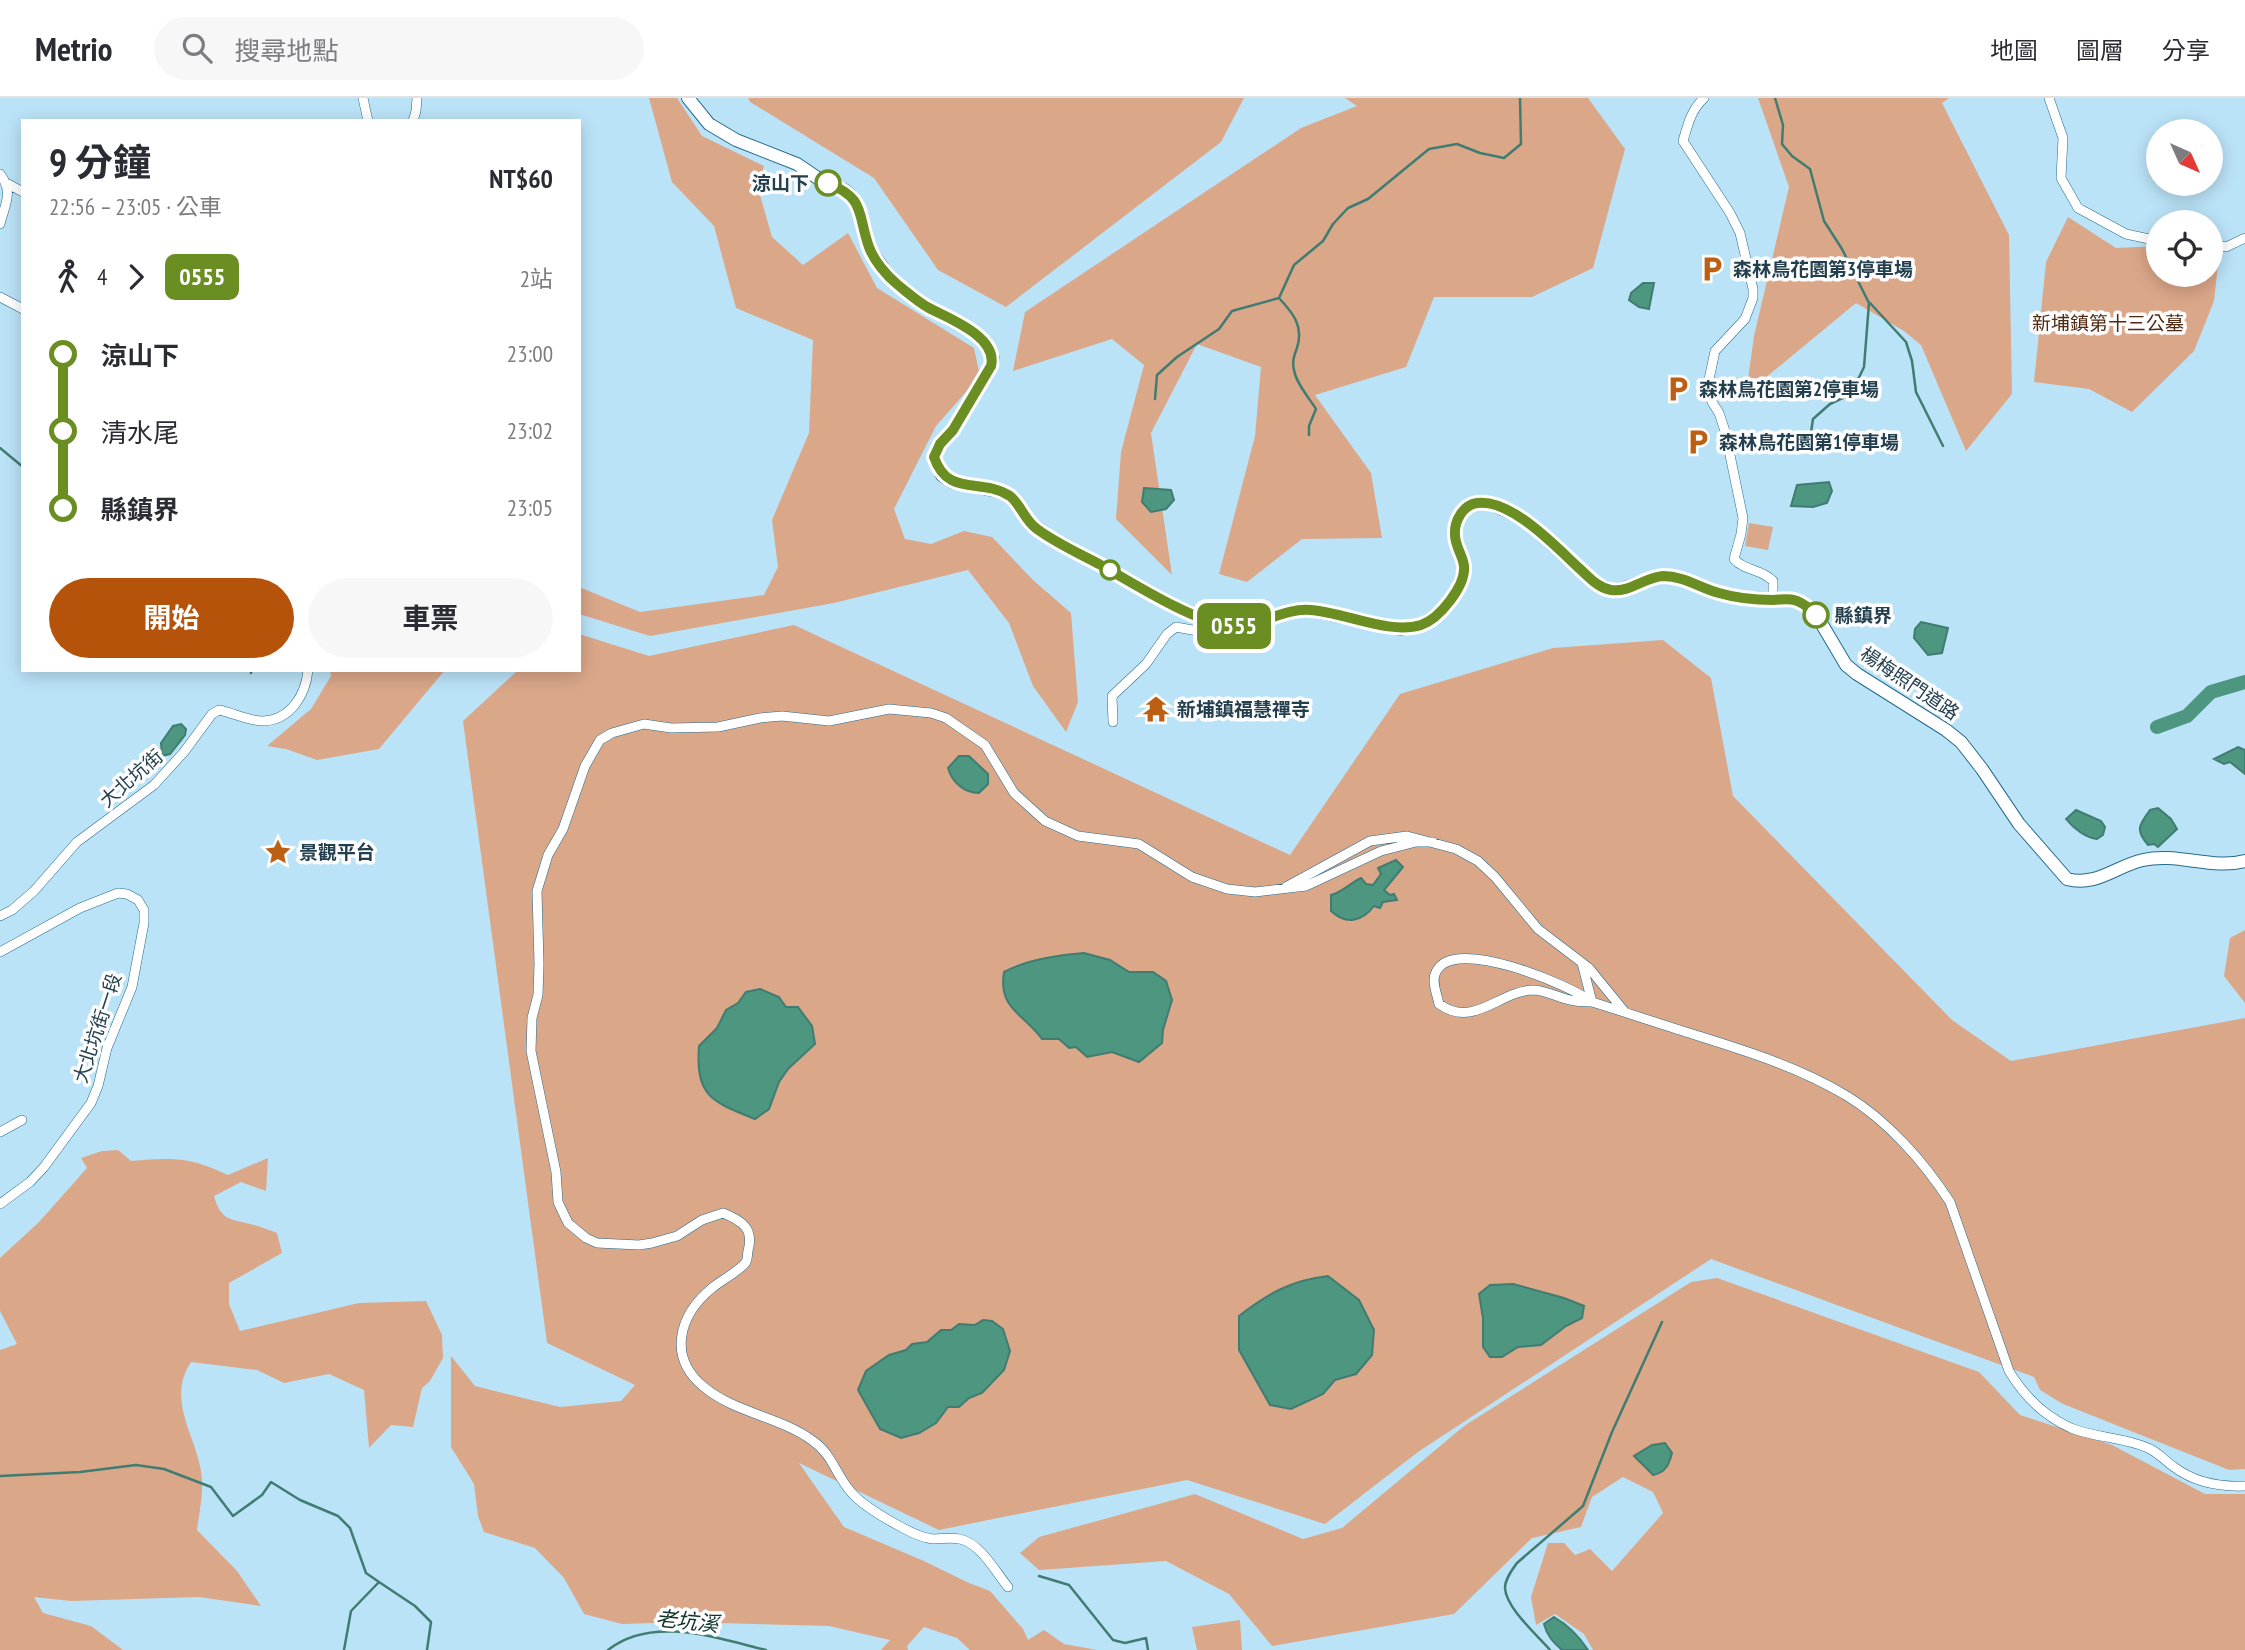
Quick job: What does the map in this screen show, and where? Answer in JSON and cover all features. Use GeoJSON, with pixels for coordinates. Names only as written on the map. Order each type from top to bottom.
{"type":"FeatureCollection","features":[{"type":"Feature","properties":{"kind":"street"},"geometry":{"type":"LineString","coordinates":[[363,98],[368,119]]}},
{"type":"Feature","properties":{"kind":"street"},"geometry":{"type":"LineString","coordinates":[[414,119],[417,98]]}},
{"type":"Feature","properties":{"kind":"street","name":"楊梅照門道路"},"geometry":{"type":"LineString","coordinates":[[688,98],[709,124],[736,140],[797,164],[822,181],[844,190],[855,201],[870,250],[897,285],[926,306],[973,332],[985,343],[993,358],[991,366],[934,457],[942,475],[953,482],[1008,495],[1014,499],[1029,522],[1046,535],[1178,608],[1214,622],[1233,626],[1293,611],[1310,610],[1401,629],[1424,624],[1445,608],[1457,591],[1465,568],[1455,536],[1461,513],[1470,505],[1489,503],[1531,525],[1596,584],[1611,590],[1622,589],[1658,576],[1671,576],[1740,598],[1795,600],[1814,611],[1846,665],[1961,742],[2019,824],[2067,879],[2088,882],[2143,860],[2167,858],[2220,864],[2245,861]]}},
{"type":"Feature","properties":{"kind":"street"},"geometry":{"type":"LineString","coordinates":[[1704,98],[1689,119],[1683,141],[1740,233],[1753,289],[1753,298],[1745,319],[1715,351],[1707,384],[1725,431],[1743,518],[1734,559],[1739,565],[1766,573],[1773,581],[1773,600]]}},
{"type":"Feature","properties":{"kind":"street"},"geometry":{"type":"LineString","coordinates":[[2049,98],[2063,138],[2061,178],[2078,208],[2126,234],[2146,238]]}},
{"type":"Feature","properties":{"kind":"street"},"geometry":{"type":"LineString","coordinates":[[0,174],[8,184],[21,191]]}},
{"type":"Feature","properties":{"kind":"street"},"geometry":{"type":"LineString","coordinates":[[0,224],[8,184]]}},
{"type":"Feature","properties":{"kind":"street"},"geometry":{"type":"LineString","coordinates":[[2223,246],[2245,238]]}},
{"type":"Feature","properties":{"kind":"street"},"geometry":{"type":"LineString","coordinates":[[0,298],[21,308]]}},
{"type":"Feature","properties":{"kind":"street"},"geometry":{"type":"LineString","coordinates":[[1113,722],[1112,696],[1146,664],[1167,634],[1176,627],[1203,632],[1214,622]]}},
{"type":"Feature","properties":{"kind":"street","name":"大北坑街"},"geometry":{"type":"LineString","coordinates":[[0,916],[12,910],[34,891],[77,842],[155,785],[212,714],[219,710],[248,719],[264,721],[278,718],[301,699],[307,685],[308,672]]}},
{"type":"Feature","properties":{"kind":"street"},"geometry":{"type":"LineString","coordinates":[[1008,1587],[970,1543],[959,1538],[923,1537],[904,1528],[851,1493],[828,1454],[809,1438],[711,1394],[693,1378],[683,1361],[680,1342],[686,1324],[709,1290],[746,1262],[751,1241],[748,1229],[738,1219],[723,1213],[702,1220],[677,1236],[639,1245],[597,1242],[586,1238],[568,1223],[558,1202],[556,1172],[531,1051],[532,1018],[538,985],[537,891],[548,855],[563,829],[585,766],[600,740],[612,733],[644,724],[671,728],[718,727],[782,716],[829,721],[902,709],[946,718],[985,745],[1014,793],[1045,821],[1078,836],[1139,844],[1192,877],[1227,889],[1255,892],[1306,886],[1381,851],[1416,842],[1433,842],[1456,849],[1478,861],[1495,877],[1538,929],[1589,968],[1626,1012]]}},
{"type":"Feature","properties":{"kind":"street","name":"大北坑街一段"},"geometry":{"type":"LineString","coordinates":[[0,952],[80,908],[118,893],[138,900],[144,910],[132,987],[107,1048],[98,1086],[90,1103],[44,1167],[30,1182],[0,1204]]}},
{"type":"Feature","properties":{"kind":"street"},"geometry":{"type":"LineString","coordinates":[[1592,1002],[1580,992],[1479,958],[1450,960],[1437,969],[1434,980],[1439,1004],[1449,1011],[1466,1013],[1534,990],[1573,1001],[1592,1002],[1767,1056],[1825,1084],[1862,1106],[1896,1136],[1937,1180],[1950,1202],[2009,1371],[2020,1389],[2036,1406],[2071,1428],[2151,1449],[2175,1469],[2194,1478],[2214,1485],[2245,1486]]}},
{"type":"Feature","properties":{"kind":"street"},"geometry":{"type":"LineString","coordinates":[[1582,963],[1592,1002]]}},
{"type":"Feature","properties":{"kind":"street"},"geometry":{"type":"LineString","coordinates":[[0,1132],[22,1120]]}},
{"type":"Feature","properties":{"kind":"green space"},"geometry":{"type":"Polygon","coordinates":[[[649,98],[677,98],[702,136],[764,166],[758,188],[772,237],[803,265],[848,233],[877,288],[974,348],[980,376],[936,426],[894,509],[905,539],[931,544],[964,531],[992,537],[1033,580],[1071,613],[1078,702],[1066,732],[1033,686],[1009,623],[968,570],[834,603],[650,636],[581,615],[581,588],[640,612],[764,595],[778,567],[772,520],[809,433],[813,340],[736,308],[714,226],[672,182],[649,98]]]}},
{"type":"Feature","properties":{"kind":"green space"},"geometry":{"type":"Polygon","coordinates":[[[748,98],[1244,98],[1221,142],[1006,307],[938,270],[874,178],[750,102],[748,98]]]}},
{"type":"Feature","properties":{"kind":"green space"},"geometry":{"type":"Polygon","coordinates":[[[1345,98],[1588,98],[1625,149],[1593,268],[1532,297],[1434,297],[1406,367],[1315,395],[1371,473],[1382,538],[1302,539],[1247,582],[1219,574],[1255,436],[1261,367],[1197,344],[1151,433],[1172,575],[1116,519],[1121,452],[1144,365],[1112,339],[1013,371],[1025,312],[1301,128],[1357,106],[1345,98]]]}},
{"type":"Feature","properties":{"kind":"green space"},"geometry":{"type":"Polygon","coordinates":[[[1758,98],[1949,98],[1942,103],[2009,235],[2012,394],[1966,451],[1921,345],[1904,331],[1856,303],[1746,394],[1754,336],[1789,187],[1758,98]]]}},
{"type":"Feature","properties":{"kind":"green space","name":"新埔鎮第十三公墓"},"geometry":{"type":"Polygon","coordinates":[[[2068,217],[2116,248],[2146,247],[2146,287],[2216,287],[2214,301],[2194,351],[2132,412],[2089,389],[2034,382],[2046,262],[2068,217]]]}},
{"type":"Feature","properties":{"kind":"green space"},"geometry":{"type":"Polygon","coordinates":[[[1749,523],[1773,527],[1768,550],[1745,546],[1749,523]]]}},
{"type":"Feature","properties":{"kind":"green space"},"geometry":{"type":"Polygon","coordinates":[[[794,625],[1290,855],[1400,694],[1553,648],[1663,640],[1711,678],[1733,796],[1952,1020],[2011,1061],[2245,1018],[2245,1469],[2229,1470],[2063,1404],[2040,1390],[2034,1377],[1711,1259],[1418,1452],[1325,1524],[1187,1480],[939,1530],[799,1463],[844,1527],[990,1591],[1023,1629],[1028,1640],[1044,1630],[1064,1644],[1097,1650],[970,1650],[957,1638],[924,1627],[907,1646],[908,1650],[881,1650],[890,1640],[829,1626],[685,1622],[622,1624],[584,1614],[564,1578],[535,1548],[484,1532],[478,1516],[474,1484],[451,1447],[451,1356],[475,1386],[560,1407],[621,1401],[635,1385],[547,1343],[463,721],[516,672],[581,672],[581,635],[649,656],[794,625]]]}},
{"type":"Feature","properties":{"kind":"green space"},"geometry":{"type":"Polygon","coordinates":[[[330,672],[443,672],[379,749],[317,760],[286,749],[267,746],[311,709],[331,676],[330,672]]]}},
{"type":"Feature","properties":{"kind":"green space"},"geometry":{"type":"Polygon","coordinates":[[[2245,930],[2245,1003],[2224,976],[2230,938],[2245,930]]]}},
{"type":"Feature","properties":{"kind":"green space"},"geometry":{"type":"Polygon","coordinates":[[[118,1150],[131,1161],[191,1161],[228,1175],[268,1158],[266,1191],[241,1182],[214,1196],[220,1211],[228,1218],[277,1233],[282,1253],[229,1283],[229,1304],[240,1331],[359,1303],[426,1301],[442,1335],[443,1358],[430,1381],[422,1388],[413,1427],[391,1425],[369,1448],[364,1390],[329,1374],[284,1383],[257,1370],[191,1362],[181,1392],[182,1407],[202,1480],[197,1530],[237,1571],[261,1606],[199,1597],[71,1601],[34,1597],[43,1613],[91,1626],[123,1650],[0,1650],[0,1350],[17,1344],[0,1311],[0,1258],[39,1222],[87,1168],[81,1158],[102,1151],[118,1150]]]}},
{"type":"Feature","properties":{"kind":"green space"},"geometry":{"type":"Polygon","coordinates":[[[1717,1278],[1979,1372],[2020,1415],[2112,1445],[2205,1494],[2245,1494],[2245,1650],[1593,1650],[1584,1634],[1555,1614],[1536,1625],[1531,1597],[1548,1543],[1564,1543],[1575,1555],[1590,1549],[1612,1571],[1663,1513],[1653,1492],[1623,1477],[1592,1497],[1581,1527],[1532,1538],[1454,1614],[1272,1646],[1229,1594],[1166,1561],[1039,1570],[1020,1553],[1039,1537],[1195,1494],[1303,1539],[1342,1528],[1464,1426],[1691,1282],[1717,1278]]]}},
{"type":"Feature","properties":{"kind":"green space"},"geometry":{"type":"Polygon","coordinates":[[[1240,1620],[1242,1650],[1197,1650],[1192,1627],[1240,1620]]]}},
{"type":"Feature","properties":{"kind":"shaded area"},"geometry":{"type":"Polygon","coordinates":[[[1643,283],[1654,283],[1649,309],[1639,307],[1629,300],[1631,293],[1643,283]]]}},
{"type":"Feature","properties":{"kind":"shaded area"},"geometry":{"type":"Polygon","coordinates":[[[1829,482],[1832,491],[1827,503],[1813,507],[1791,506],[1797,485],[1829,482]]]}},
{"type":"Feature","properties":{"kind":"shaded area"},"geometry":{"type":"Polygon","coordinates":[[[1144,488],[1171,490],[1174,500],[1166,509],[1151,512],[1142,502],[1144,488]]]}},
{"type":"Feature","properties":{"kind":"shaded area"},"geometry":{"type":"Polygon","coordinates":[[[1921,622],[1948,628],[1942,653],[1928,655],[1914,638],[1915,629],[1921,622]]]}},
{"type":"Feature","properties":{"kind":"shaded area"},"geometry":{"type":"Polygon","coordinates":[[[181,724],[186,729],[185,735],[170,754],[162,756],[161,743],[173,726],[181,724]]]}},
{"type":"Feature","properties":{"kind":"shaded area"},"geometry":{"type":"Polygon","coordinates":[[[2238,747],[2245,750],[2245,774],[2230,762],[2224,764],[2214,759],[2238,747]]]}},
{"type":"Feature","properties":{"kind":"shaded area"},"geometry":{"type":"Polygon","coordinates":[[[959,756],[969,756],[988,774],[988,784],[979,793],[964,789],[950,773],[948,768],[959,756]]]}},
{"type":"Feature","properties":{"kind":"shaded area"},"geometry":{"type":"Polygon","coordinates":[[[2158,808],[2171,819],[2177,829],[2158,847],[2154,844],[2148,845],[2140,828],[2150,810],[2158,808]]]}},
{"type":"Feature","properties":{"kind":"shaded area"},"geometry":{"type":"Polygon","coordinates":[[[2076,810],[2101,821],[2105,827],[2103,835],[2097,839],[2093,838],[2072,826],[2066,819],[2076,810]]]}},
{"type":"Feature","properties":{"kind":"shaded area"},"geometry":{"type":"Polygon","coordinates":[[[1396,860],[1403,867],[1384,890],[1390,895],[1394,894],[1397,900],[1383,902],[1380,908],[1374,906],[1364,916],[1354,920],[1342,918],[1331,911],[1331,895],[1361,878],[1366,884],[1373,885],[1381,874],[1378,868],[1396,860]]]}},
{"type":"Feature","properties":{"kind":"shaded area"},"geometry":{"type":"Polygon","coordinates":[[[1084,953],[1110,960],[1129,972],[1153,972],[1166,981],[1172,1000],[1162,1043],[1139,1062],[1112,1052],[1087,1057],[1076,1047],[1069,1048],[1059,1039],[1042,1039],[1008,1003],[1003,984],[1004,972],[1054,956],[1084,953]]]}},
{"type":"Feature","properties":{"kind":"shaded area"},"geometry":{"type":"Polygon","coordinates":[[[760,989],[779,997],[786,1007],[798,1007],[812,1026],[815,1044],[788,1069],[779,1082],[769,1109],[755,1119],[728,1108],[710,1095],[700,1077],[699,1046],[717,1028],[726,1010],[738,1003],[746,992],[760,989]]]}},
{"type":"Feature","properties":{"kind":"shaded area"},"geometry":{"type":"Polygon","coordinates":[[[1328,1276],[1359,1300],[1374,1330],[1372,1355],[1356,1374],[1335,1380],[1323,1394],[1291,1409],[1270,1405],[1239,1350],[1239,1316],[1280,1289],[1328,1276]]]}},
{"type":"Feature","properties":{"kind":"shaded area"},"geometry":{"type":"Polygon","coordinates":[[[1513,1284],[1584,1306],[1582,1318],[1566,1326],[1541,1345],[1518,1347],[1502,1357],[1490,1357],[1483,1347],[1483,1318],[1479,1294],[1490,1285],[1513,1284]]]}},
{"type":"Feature","properties":{"kind":"shaded area"},"geometry":{"type":"Polygon","coordinates":[[[983,1320],[992,1321],[1003,1329],[1010,1351],[1004,1370],[982,1393],[969,1398],[959,1407],[948,1407],[936,1423],[919,1433],[901,1438],[880,1429],[858,1390],[866,1371],[889,1355],[906,1350],[912,1344],[927,1342],[941,1330],[951,1330],[959,1324],[975,1325],[983,1320]]]}},
{"type":"Feature","properties":{"kind":"shaded area"},"geometry":{"type":"Polygon","coordinates":[[[1665,1443],[1672,1453],[1669,1461],[1666,1468],[1653,1475],[1634,1456],[1652,1445],[1665,1443]]]}},
{"type":"Feature","properties":{"kind":"shaded area"},"geometry":{"type":"Polygon","coordinates":[[[1554,1617],[1573,1631],[1588,1650],[1562,1650],[1549,1635],[1544,1624],[1554,1617]]]}},
{"type":"Feature","properties":{"kind":"waterway"},"geometry":{"type":"LineString","coordinates":[[1155,399],[1157,375],[1177,357],[1219,329],[1232,311],[1279,298],[1294,265],[1323,241],[1333,224],[1348,208],[1368,199],[1429,149],[1457,144],[1504,158],[1521,144],[1520,98]]}},
{"type":"Feature","properties":{"kind":"waterway"},"geometry":{"type":"LineString","coordinates":[[1775,98],[1783,125],[1782,144],[1792,156],[1810,169],[1824,221],[1842,249],[1869,303],[1864,367],[1851,394],[1830,404],[1813,419],[1808,452]]}},
{"type":"Feature","properties":{"kind":"waterway"},"geometry":{"type":"LineString","coordinates":[[1279,298],[1298,326],[1299,340],[1293,364],[1295,375],[1316,409],[1309,426],[1309,435]]}},
{"type":"Feature","properties":{"kind":"waterway"},"geometry":{"type":"LineString","coordinates":[[1870,303],[1906,342],[1912,361],[1916,392],[1943,446]]}},
{"type":"Feature","properties":{"kind":"waterway"},"geometry":{"type":"LineString","coordinates":[[0,448],[21,465]]}},
{"type":"Feature","properties":{"kind":"waterway"},"geometry":{"type":"LineString","coordinates":[[2157,727],[2187,716],[2211,692],[2245,682]]}},
{"type":"Feature","properties":{"kind":"waterway"},"geometry":{"type":"LineString","coordinates":[[1550,1650],[1511,1604],[1505,1588],[1506,1581],[1517,1563],[1583,1506],[1612,1432],[1662,1322]]}},
{"type":"Feature","properties":{"kind":"waterway"},"geometry":{"type":"LineString","coordinates":[[0,1476],[80,1472],[136,1465],[164,1469],[211,1487],[233,1516],[262,1495],[271,1482],[300,1500],[338,1516],[350,1528],[366,1573],[379,1582]]}},
{"type":"Feature","properties":{"kind":"waterway"},"geometry":{"type":"LineString","coordinates":[[1039,1576],[1069,1585],[1113,1640],[1125,1643],[1146,1638],[1148,1650]]}},
{"type":"Feature","properties":{"kind":"waterway","name":"老坑溪"},"geometry":{"type":"LineString","coordinates":[[344,1650],[351,1611],[379,1582],[415,1606],[431,1622],[427,1650]]}},
{"type":"Feature","properties":{"kind":"waterway","name":"老坑溪"},"geometry":{"type":"LineString","coordinates":[[608,1650],[625,1639],[664,1631],[706,1635],[766,1650]]}},
{"type":"Feature","properties":{"kind":"bus line","name":"0555"},"geometry":{"type":"LineString","coordinates":[[828,183],[844,190],[855,201],[870,250],[897,285],[926,306],[973,332],[985,343],[993,358],[991,366],[953,430],[940,444],[934,457],[942,475],[953,482],[1008,495],[1014,499],[1035,528],[1178,608],[1218,624],[1233,626],[1293,611],[1310,610],[1401,629],[1424,624],[1445,608],[1457,591],[1465,568],[1455,536],[1461,513],[1470,505],[1489,503],[1531,525],[1596,584],[1611,590],[1622,589],[1658,576],[1671,576],[1740,598],[1795,600],[1816,615]]}},
{"type":"Feature","properties":{"kind":"place","name":"涼山下"},"geometry":{"type":"Point","coordinates":[828,183]}},
{"type":"Feature","properties":{"kind":"place","name":"森林鳥花園第3停車場"},"geometry":{"type":"Point","coordinates":[1712,269]}},
{"type":"Feature","properties":{"kind":"place","name":"森林鳥花園第2停車場"},"geometry":{"type":"Point","coordinates":[1678,389]}},
{"type":"Feature","properties":{"kind":"place","name":"森林鳥花園第1停車場"},"geometry":{"type":"Point","coordinates":[1698,442]}},
{"type":"Feature","properties":{"kind":"place","name":"縣鎮界"},"geometry":{"type":"Point","coordinates":[1816,615]}},
{"type":"Feature","properties":{"kind":"place","name":"新埔鎮福慧禪寺"},"geometry":{"type":"Point","coordinates":[1156,709]}},
{"type":"Feature","properties":{"kind":"place","name":"景觀平台"},"geometry":{"type":"Point","coordinates":[278,852]}}]}
